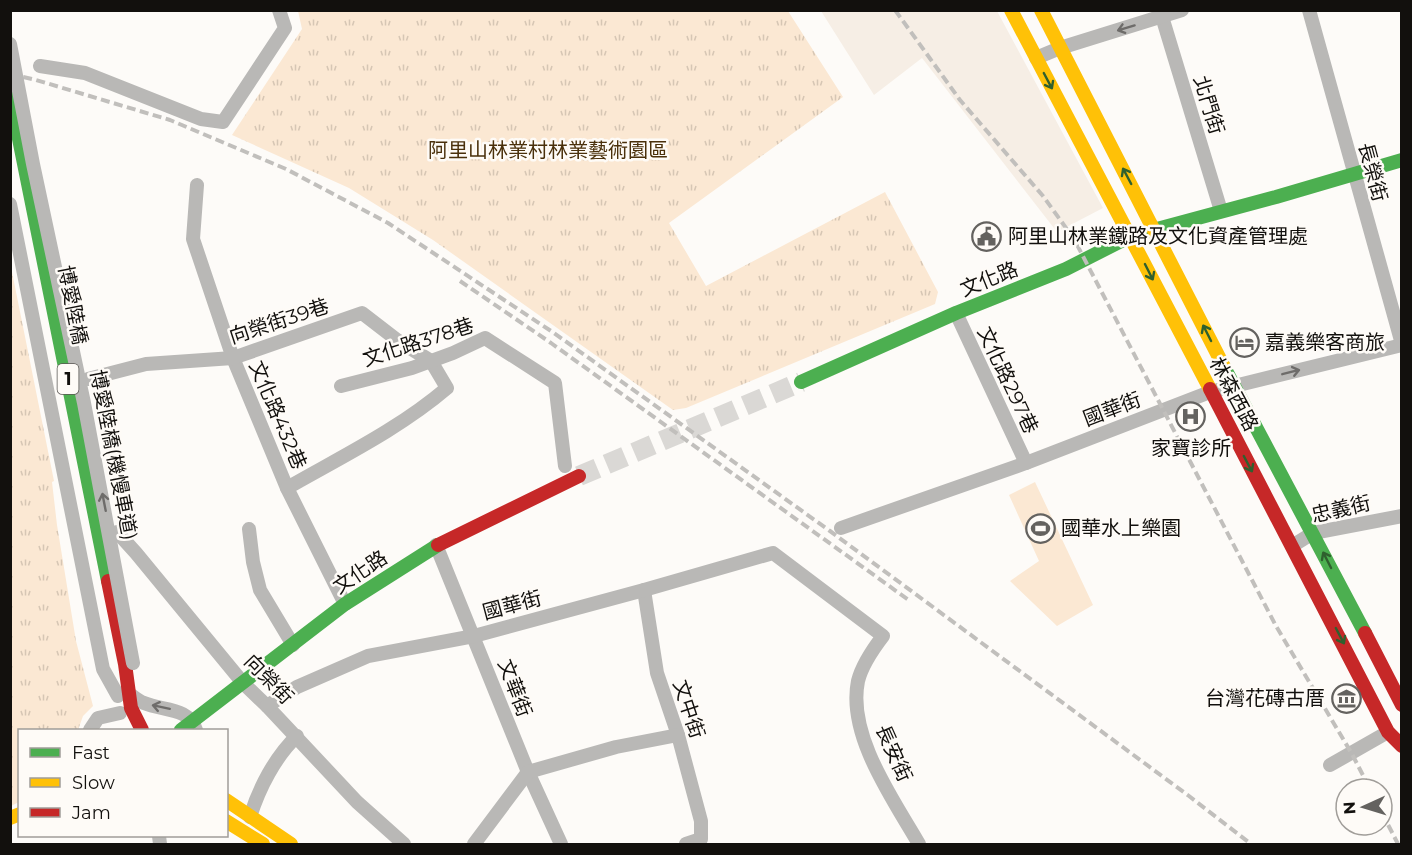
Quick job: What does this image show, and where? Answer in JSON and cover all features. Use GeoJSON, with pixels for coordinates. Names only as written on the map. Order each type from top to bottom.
{"type":"FeatureCollection","features":[{"type":"Feature","properties":{"kind":"main road","name":"林森西路"},"geometry":{"type":"LineString","coordinates":[[1011,10],[1388,732],[1401,746]]}},
{"type":"Feature","properties":{"kind":"main road","name":"林森西路"},"geometry":{"type":"LineString","coordinates":[[1041,10],[1234,387],[1313,533],[1401,705]]}},
{"type":"Feature","properties":{"kind":"main road","name":"博愛陸橋"},"geometry":{"type":"LineString","coordinates":[[10,94],[118,666]]}},
{"type":"Feature","properties":{"kind":"main road","name":"博愛陸橋"},"geometry":{"type":"LineString","coordinates":[[10,157],[118,666]]}},
{"type":"Feature","properties":{"kind":"main road","name":"文化路"},"geometry":{"type":"LineString","coordinates":[[801,382],[956,313],[1066,268],[1131,236],[1401,160]]}},
{"type":"Feature","properties":{"kind":"main road","name":"文化路"},"geometry":{"type":"LineString","coordinates":[[195,726],[243,683],[345,604],[436,545],[579,476]]}},
{"type":"Feature","properties":{"kind":"main road","name":"1"},"geometry":{"type":"LineString","coordinates":[[118,666],[123,694],[141,729]]}},
{"type":"Feature","properties":{"kind":"main road","name":"1"},"geometry":{"type":"LineString","coordinates":[[123,694],[120,713],[124,729]]}},
{"type":"Feature","properties":{"kind":"main road"},"geometry":{"type":"LineString","coordinates":[[1388,732],[1401,726]]}},
{"type":"Feature","properties":{"kind":"main road"},"geometry":{"type":"LineString","coordinates":[[228,801],[291,844]]}},
{"type":"Feature","properties":{"kind":"main road"},"geometry":{"type":"LineString","coordinates":[[228,822],[262,844]]}},
{"type":"Feature","properties":{"kind":"street"},"geometry":{"type":"LineString","coordinates":[[40,66],[85,73],[201,119],[223,122],[285,28],[279,10]]}},
{"type":"Feature","properties":{"kind":"street"},"geometry":{"type":"LineString","coordinates":[[1036,58],[1161,14],[1182,10]]}},
{"type":"Feature","properties":{"kind":"street","name":"長榮街"},"geometry":{"type":"LineString","coordinates":[[1309,10],[1401,344]]}},
{"type":"Feature","properties":{"kind":"street","name":"北門街"},"geometry":{"type":"LineString","coordinates":[[1161,14],[1221,212]]}},
{"type":"Feature","properties":{"kind":"street","name":"博愛陸橋(機慢車道)"},"geometry":{"type":"LineString","coordinates":[[10,44],[87,414],[118,666]]}},
{"type":"Feature","properties":{"kind":"street","name":"文化路432巷"},"geometry":{"type":"LineString","coordinates":[[197,185],[193,238],[233,358],[287,488],[345,604]]}},
{"type":"Feature","properties":{"kind":"street"},"geometry":{"type":"LineString","coordinates":[[10,204],[123,694],[144,703],[177,711],[195,726]]}},
{"type":"Feature","properties":{"kind":"street","name":"向榮街39巷"},"geometry":{"type":"LineString","coordinates":[[88,379],[146,364],[233,358],[362,313],[397,340],[431,361]]}},
{"type":"Feature","properties":{"kind":"street","name":"文化路297巷"},"geometry":{"type":"LineString","coordinates":[[956,313],[1026,463]]}},
{"type":"Feature","properties":{"kind":"street","name":"文化路378巷"},"geometry":{"type":"LineString","coordinates":[[341,386],[412,368],[485,338],[555,383],[565,466]]}},
{"type":"Feature","properties":{"kind":"street","name":"國華街"},"geometry":{"type":"LineString","coordinates":[[841,528],[1026,463],[1210,392],[1401,344]]}},
{"type":"Feature","properties":{"kind":"street","name":"文化路432巷"},"geometry":{"type":"LineString","coordinates":[[287,488],[382,434],[429,403],[447,388],[431,361]]}},
{"type":"Feature","properties":{"kind":"street","name":"忠義街"},"geometry":{"type":"LineString","coordinates":[[1292,546],[1313,533],[1401,516]]}},
{"type":"Feature","properties":{"kind":"street"},"geometry":{"type":"LineString","coordinates":[[249,529],[260,590],[293,645]]}},
{"type":"Feature","properties":{"kind":"street","name":"向榮街"},"geometry":{"type":"LineString","coordinates":[[117,532],[243,683],[297,736],[357,802],[404,844]]}},
{"type":"Feature","properties":{"kind":"street","name":"文華街"},"geometry":{"type":"LineString","coordinates":[[436,545],[528,772],[561,844]]}},
{"type":"Feature","properties":{"kind":"street","name":"國華街"},"geometry":{"type":"LineString","coordinates":[[267,705],[297,687],[368,656],[474,636],[773,553]]}},
{"type":"Feature","properties":{"kind":"street","name":"長安街"},"geometry":{"type":"LineString","coordinates":[[773,553],[883,636],[871,652],[859,680],[856,703],[865,744],[919,844]]}},
{"type":"Feature","properties":{"kind":"street","name":"文中街"},"geometry":{"type":"LineString","coordinates":[[645,590],[657,674],[678,735],[701,821],[701,839],[686,844]]}},
{"type":"Feature","properties":{"kind":"street"},"geometry":{"type":"LineString","coordinates":[[91,729],[98,718],[120,713]]}},
{"type":"Feature","properties":{"kind":"street"},"geometry":{"type":"LineString","coordinates":[[1330,765],[1388,732]]}},
{"type":"Feature","properties":{"kind":"street"},"geometry":{"type":"LineString","coordinates":[[474,844],[528,772],[616,747],[678,735]]}},
{"type":"Feature","properties":{"kind":"street"},"geometry":{"type":"LineString","coordinates":[[250,817],[255,801],[284,749],[297,736]]}},
{"type":"Feature","properties":{"kind":"shaded area"},"geometry":{"type":"Polygon","coordinates":[[[821,11],[997,11],[1103,208],[1057,232],[922,58],[874,95],[821,11]]]}},
{"type":"Feature","properties":{"kind":"green space","name":"阿里山林業村林業藝術園區"},"geometry":{"type":"Polygon","coordinates":[[[298,11],[788,11],[843,97],[669,223],[706,286],[885,192],[938,292],[935,304],[686,408],[673,410],[433,240],[349,188],[232,135],[302,29],[298,11]]]}},
{"type":"Feature","properties":{"kind":"green space"},"geometry":{"type":"Polygon","coordinates":[[[11,267],[54,481],[52,482],[57,525],[76,641],[93,706],[83,716],[78,729],[18,729],[18,802],[11,806],[11,267]]]}},
{"type":"Feature","properties":{"kind":"green space","name":"國華水上樂園"},"geometry":{"type":"Polygon","coordinates":[[[1035,482],[1093,605],[1057,626],[1010,581],[1039,561],[1009,495],[1035,482]]]}},
{"type":"Feature","properties":{"kind":"tunnel"},"geometry":{"type":"LineString","coordinates":[[579,476],[801,382]]}},
{"type":"Feature","properties":{"kind":"railway"},"geometry":{"type":"LineString","coordinates":[[895,10],[960,100],[1043,196],[1074,239],[1276,626],[1364,777]]}},
{"type":"Feature","properties":{"kind":"railway"},"geometry":{"type":"LineString","coordinates":[[10,74],[170,120],[286,169],[388,223],[554,333],[830,531],[1251,844]]}},
{"type":"Feature","properties":{"kind":"railway"},"geometry":{"type":"LineString","coordinates":[[460,281],[551,343],[910,601]]}},
{"type":"Feature","properties":{"kind":"railway"},"geometry":{"type":"LineString","coordinates":[[1394,836],[1398,844]]}},
{"type":"Feature","properties":{"kind":"traffic: fast"},"geometry":{"type":"LineString","coordinates":[[10,94],[108,581]]}},
{"type":"Feature","properties":{"kind":"traffic: fast"},"geometry":{"type":"LineString","coordinates":[[801,382],[956,313],[1066,269],[1131,236],[1402,160]]}},
{"type":"Feature","properties":{"kind":"traffic: fast"},"geometry":{"type":"LineString","coordinates":[[1224,367],[1365,633]]}},
{"type":"Feature","properties":{"kind":"traffic: fast"},"geometry":{"type":"LineString","coordinates":[[182,729],[345,604],[438,545]]}},
{"type":"Feature","properties":{"kind":"traffic: slow"},"geometry":{"type":"LineString","coordinates":[[1011,10],[1210,389]]}},
{"type":"Feature","properties":{"kind":"traffic: slow"},"geometry":{"type":"LineString","coordinates":[[1041,10],[1224,367]]}},
{"type":"Feature","properties":{"kind":"traffic: slow"},"geometry":{"type":"LineString","coordinates":[[228,801],[291,844]]}},
{"type":"Feature","properties":{"kind":"traffic: slow"},"geometry":{"type":"LineString","coordinates":[[10,818],[18,815]]}},
{"type":"Feature","properties":{"kind":"traffic: slow"},"geometry":{"type":"LineString","coordinates":[[228,822],[263,844]]}},
{"type":"Feature","properties":{"kind":"traffic: jam"},"geometry":{"type":"LineString","coordinates":[[1210,389],[1388,732],[1402,746]]}},
{"type":"Feature","properties":{"kind":"traffic: jam"},"geometry":{"type":"LineString","coordinates":[[438,545],[579,476]]}},
{"type":"Feature","properties":{"kind":"traffic: jam"},"geometry":{"type":"LineString","coordinates":[[108,581],[125,664],[131,708],[142,729]]}},
{"type":"Feature","properties":{"kind":"traffic: jam"},"geometry":{"type":"LineString","coordinates":[[1365,633],[1402,705]]}},
{"type":"Feature","properties":{"kind":"place","name":"阿里山林業鐵路及文化資產管理處"},"geometry":{"type":"Point","coordinates":[987,236]}},
{"type":"Feature","properties":{"kind":"place","name":"嘉義樂客商旅"},"geometry":{"type":"Point","coordinates":[1244,342]}},
{"type":"Feature","properties":{"kind":"place","name":"家寶診所"},"geometry":{"type":"Point","coordinates":[1191,417]}},
{"type":"Feature","properties":{"kind":"place","name":"國華水上樂園"},"geometry":{"type":"Point","coordinates":[1040,528]}},
{"type":"Feature","properties":{"kind":"place","name":"台灣花磚古厝"},"geometry":{"type":"Point","coordinates":[1346,698]}}]}
